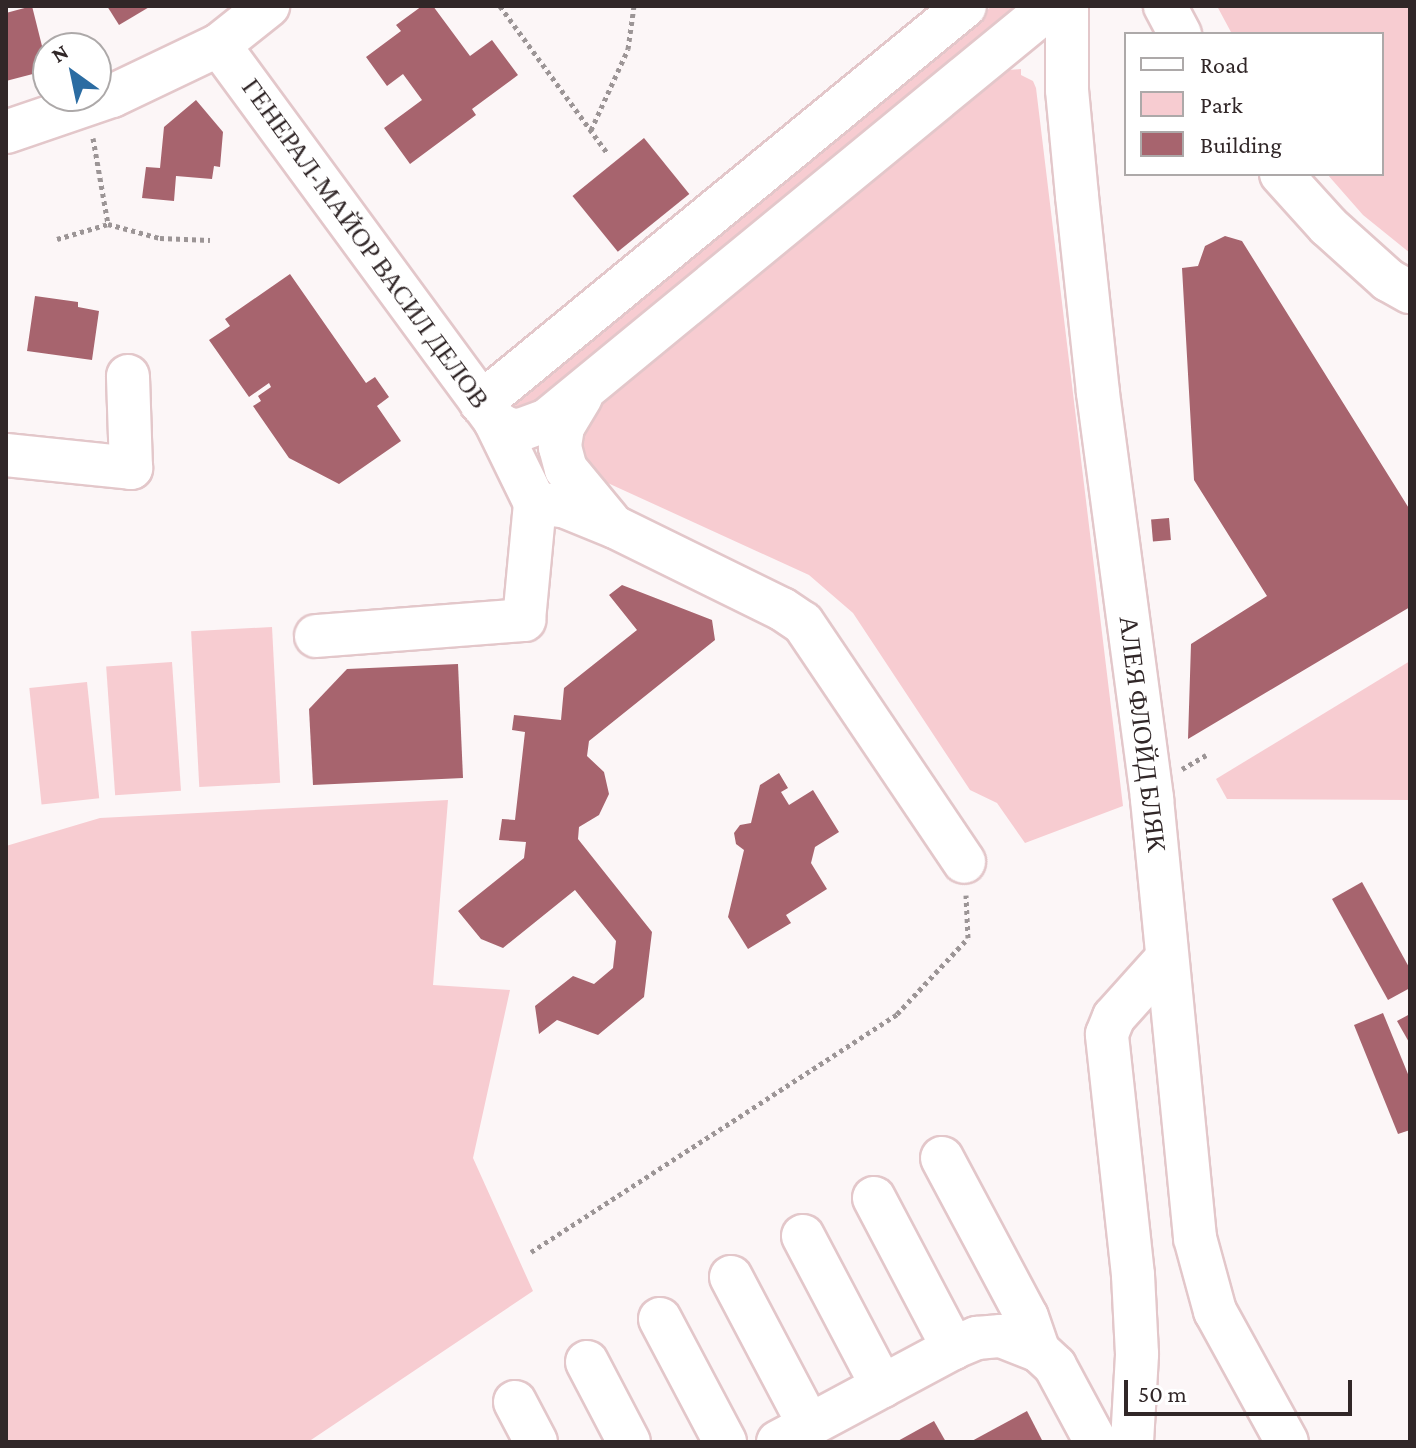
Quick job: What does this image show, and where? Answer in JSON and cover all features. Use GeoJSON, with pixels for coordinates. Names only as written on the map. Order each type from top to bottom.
{"type":"FeatureCollection","features":[{"type":"Feature","properties":{"kind":"street"},"geometry":{"type":"LineString","coordinates":[[112,93],[219,45],[268,6]]}},
{"type":"Feature","properties":{"kind":"street"},"geometry":{"type":"LineString","coordinates":[[499,418],[965,6]]}},
{"type":"Feature","properties":{"kind":"street"},"geometry":{"type":"LineString","coordinates":[[499,418],[547,420],[1051,6]]}},
{"type":"Feature","properties":{"kind":"street","name":"АЛЕЯ ФЛОЙД БЛЯК"},"geometry":{"type":"LineString","coordinates":[[1067,6],[1067,90],[1098,393],[1152,799],[1195,1238],[1215,1311],[1274,1438]]}},
{"type":"Feature","properties":{"kind":"street"},"geometry":{"type":"LineString","coordinates":[[1165,6],[1179,32]]}},
{"type":"Feature","properties":{"kind":"street","name":"ГЕНЕРАЛ-МАЙОР ВАСИЛ ДЕЛОВ"},"geometry":{"type":"LineString","coordinates":[[219,45],[499,418],[535,503]]}},
{"type":"Feature","properties":{"kind":"street"},"geometry":{"type":"LineString","coordinates":[[993,53],[1018,48],[1035,52],[1058,72],[1067,90]]}},
{"type":"Feature","properties":{"kind":"street"},"geometry":{"type":"LineString","coordinates":[[6,132],[65,112]]}},
{"type":"Feature","properties":{"kind":"street"},"geometry":{"type":"LineString","coordinates":[[1283,176],[1328,226],[1388,280],[1410,292]]}},
{"type":"Feature","properties":{"kind":"street"},"geometry":{"type":"LineString","coordinates":[[6,455],[131,468],[128,376]]}},
{"type":"Feature","properties":{"kind":"street"},"geometry":{"type":"LineString","coordinates":[[586,388],[563,427],[560,447],[566,469],[615,527]]}},
{"type":"Feature","properties":{"kind":"street"},"geometry":{"type":"LineString","coordinates":[[316,636],[524,620],[535,503],[566,507],[615,527],[782,609],[803,623],[964,862]]}},
{"type":"Feature","properties":{"kind":"street"},"geometry":{"type":"LineString","coordinates":[[1132,1442],[1137,1354],[1133,1275],[1107,1034],[1114,1017],[1167,958]]}},
{"type":"Feature","properties":{"kind":"street"},"geometry":{"type":"LineString","coordinates":[[942,1158],[1027,1317],[1039,1351]]}},
{"type":"Feature","properties":{"kind":"street"},"geometry":{"type":"LineString","coordinates":[[874,1198],[953,1348]]}},
{"type":"Feature","properties":{"kind":"street"},"geometry":{"type":"LineString","coordinates":[[803,1236],[882,1386]]}},
{"type":"Feature","properties":{"kind":"street"},"geometry":{"type":"LineString","coordinates":[[731,1277],[794,1434],[953,1348],[977,1338],[1001,1336],[1039,1351],[1055,1366],[1096,1442]]}},
{"type":"Feature","properties":{"kind":"street"},"geometry":{"type":"LineString","coordinates":[[660,1319],[725,1442]]}},
{"type":"Feature","properties":{"kind":"street"},"geometry":{"type":"LineString","coordinates":[[587,1362],[629,1442]]}},
{"type":"Feature","properties":{"kind":"street"},"geometry":{"type":"LineString","coordinates":[[515,1402],[536,1442]]}},
{"type":"Feature","properties":{"kind":"path"},"geometry":{"type":"LineString","coordinates":[[500,6],[607,153]]}},
{"type":"Feature","properties":{"kind":"path"},"geometry":{"type":"LineString","coordinates":[[591,131],[628,49],[634,6]]}},
{"type":"Feature","properties":{"kind":"path"},"geometry":{"type":"LineString","coordinates":[[89,112],[108,224]]}},
{"type":"Feature","properties":{"kind":"path"},"geometry":{"type":"LineString","coordinates":[[57,239],[108,224],[160,238],[210,240]]}},
{"type":"Feature","properties":{"kind":"path"},"geometry":{"type":"LineString","coordinates":[[531,1252],[897,1014],[968,938],[964,862]]}},
{"type":"Feature","properties":{"kind":"green space"},"geometry":{"type":"Polygon","coordinates":[[[992,6],[1020,6],[529,412],[514,410],[516,400],[992,6]]]}},
{"type":"Feature","properties":{"kind":"green space"},"geometry":{"type":"Polygon","coordinates":[[[1217,6],[1410,6],[1410,253],[1363,215],[1329,176],[1384,176],[1384,32],[1231,32],[1217,6]]]}},
{"type":"Feature","properties":{"kind":"green space"},"geometry":{"type":"Polygon","coordinates":[[[1021,69],[1021,75],[1033,81],[1036,88],[1123,806],[1025,843],[997,803],[970,790],[853,613],[809,575],[588,474],[574,459],[581,421],[993,80],[1009,70],[1021,69]]]}},
{"type":"Feature","properties":{"kind":"green space"},"geometry":{"type":"Polygon","coordinates":[[[272,627],[280,783],[199,787],[191,631],[272,627]]]}},
{"type":"Feature","properties":{"kind":"green space"},"geometry":{"type":"Polygon","coordinates":[[[1410,661],[1410,800],[1227,799],[1216,779],[1410,661]]]}},
{"type":"Feature","properties":{"kind":"green space"},"geometry":{"type":"Polygon","coordinates":[[[172,662],[181,791],[115,795],[106,667],[172,662]]]}},
{"type":"Feature","properties":{"kind":"green space"},"geometry":{"type":"Polygon","coordinates":[[[87,682],[99,798],[42,804],[29,688],[87,682]]]}},
{"type":"Feature","properties":{"kind":"green space"},"geometry":{"type":"Polygon","coordinates":[[[448,800],[433,985],[510,990],[473,1158],[533,1291],[308,1442],[6,1442],[6,846],[100,818],[448,800]]]}},
{"type":"Feature","properties":{"kind":"building"},"geometry":{"type":"Polygon","coordinates":[[[32,6],[38,32],[32,32],[32,74],[6,81],[6,13],[32,6]]]}},
{"type":"Feature","properties":{"kind":"building"},"geometry":{"type":"Polygon","coordinates":[[[107,6],[151,6],[119,25],[107,6]]]}},
{"type":"Feature","properties":{"kind":"building"},"geometry":{"type":"Polygon","coordinates":[[[422,6],[433,6],[470,56],[492,40],[518,75],[472,109],[476,115],[410,164],[384,128],[422,100],[403,74],[387,86],[366,57],[401,31],[396,25],[422,6]]]}},
{"type":"Feature","properties":{"kind":"building"},"geometry":{"type":"Polygon","coordinates":[[[196,100],[223,132],[220,167],[214,166],[212,179],[176,176],[174,201],[142,198],[146,167],[160,168],[164,127],[196,100]]]}},
{"type":"Feature","properties":{"kind":"building"},"geometry":{"type":"Polygon","coordinates":[[[644,138],[689,194],[618,252],[573,196],[644,138]]]}},
{"type":"Feature","properties":{"kind":"building"},"geometry":{"type":"Polygon","coordinates":[[[1225,236],[1242,241],[1410,510],[1410,607],[1188,739],[1191,644],[1267,596],[1194,480],[1182,268],[1198,266],[1205,246],[1225,236]]]}},
{"type":"Feature","properties":{"kind":"building"},"geometry":{"type":"Polygon","coordinates":[[[290,274],[366,383],[375,377],[389,397],[377,406],[401,441],[339,484],[289,458],[253,406],[261,401],[258,396],[271,387],[269,383],[249,397],[209,340],[230,326],[225,319],[290,274]]]}},
{"type":"Feature","properties":{"kind":"building"},"geometry":{"type":"Polygon","coordinates":[[[35,296],[78,302],[78,307],[99,311],[92,360],[27,351],[35,296]]]}},
{"type":"Feature","properties":{"kind":"building"},"geometry":{"type":"Polygon","coordinates":[[[1169,518],[1171,540],[1153,541],[1151,520],[1169,518]]]}},
{"type":"Feature","properties":{"kind":"building"},"geometry":{"type":"Polygon","coordinates":[[[622,585],[712,620],[715,640],[589,741],[587,756],[604,772],[609,794],[599,815],[579,827],[578,839],[652,932],[644,997],[598,1035],[557,1020],[539,1034],[535,1006],[573,976],[594,984],[613,968],[616,941],[575,890],[503,948],[481,939],[458,911],[524,858],[526,842],[499,840],[502,819],[515,820],[525,732],[512,730],[514,715],[561,720],[564,688],[637,630],[609,595],[622,585]]]}},
{"type":"Feature","properties":{"kind":"building"},"geometry":{"type":"Polygon","coordinates":[[[458,664],[463,778],[313,785],[309,709],[347,669],[458,664]]]}},
{"type":"Feature","properties":{"kind":"building"},"geometry":{"type":"Polygon","coordinates":[[[779,773],[788,788],[781,792],[789,805],[813,790],[839,832],[815,847],[811,863],[827,889],[786,915],[791,923],[748,949],[728,917],[744,850],[736,844],[734,833],[740,825],[751,823],[760,785],[779,773]]]}},
{"type":"Feature","properties":{"kind":"building"},"geometry":{"type":"Polygon","coordinates":[[[1362,882],[1410,969],[1410,988],[1388,1000],[1332,899],[1362,882]]]}},
{"type":"Feature","properties":{"kind":"building"},"geometry":{"type":"Polygon","coordinates":[[[1383,1013],[1410,1079],[1410,1130],[1398,1134],[1354,1025],[1383,1013]]]}},
{"type":"Feature","properties":{"kind":"building"},"geometry":{"type":"Polygon","coordinates":[[[1410,1014],[1410,1044],[1397,1021],[1410,1014]]]}},
{"type":"Feature","properties":{"kind":"building"},"geometry":{"type":"Polygon","coordinates":[[[1027,1411],[1043,1442],[970,1442],[1027,1411]]]}},
{"type":"Feature","properties":{"kind":"building"},"geometry":{"type":"Polygon","coordinates":[[[934,1421],[946,1442],[896,1442],[934,1421]]]}}]}
